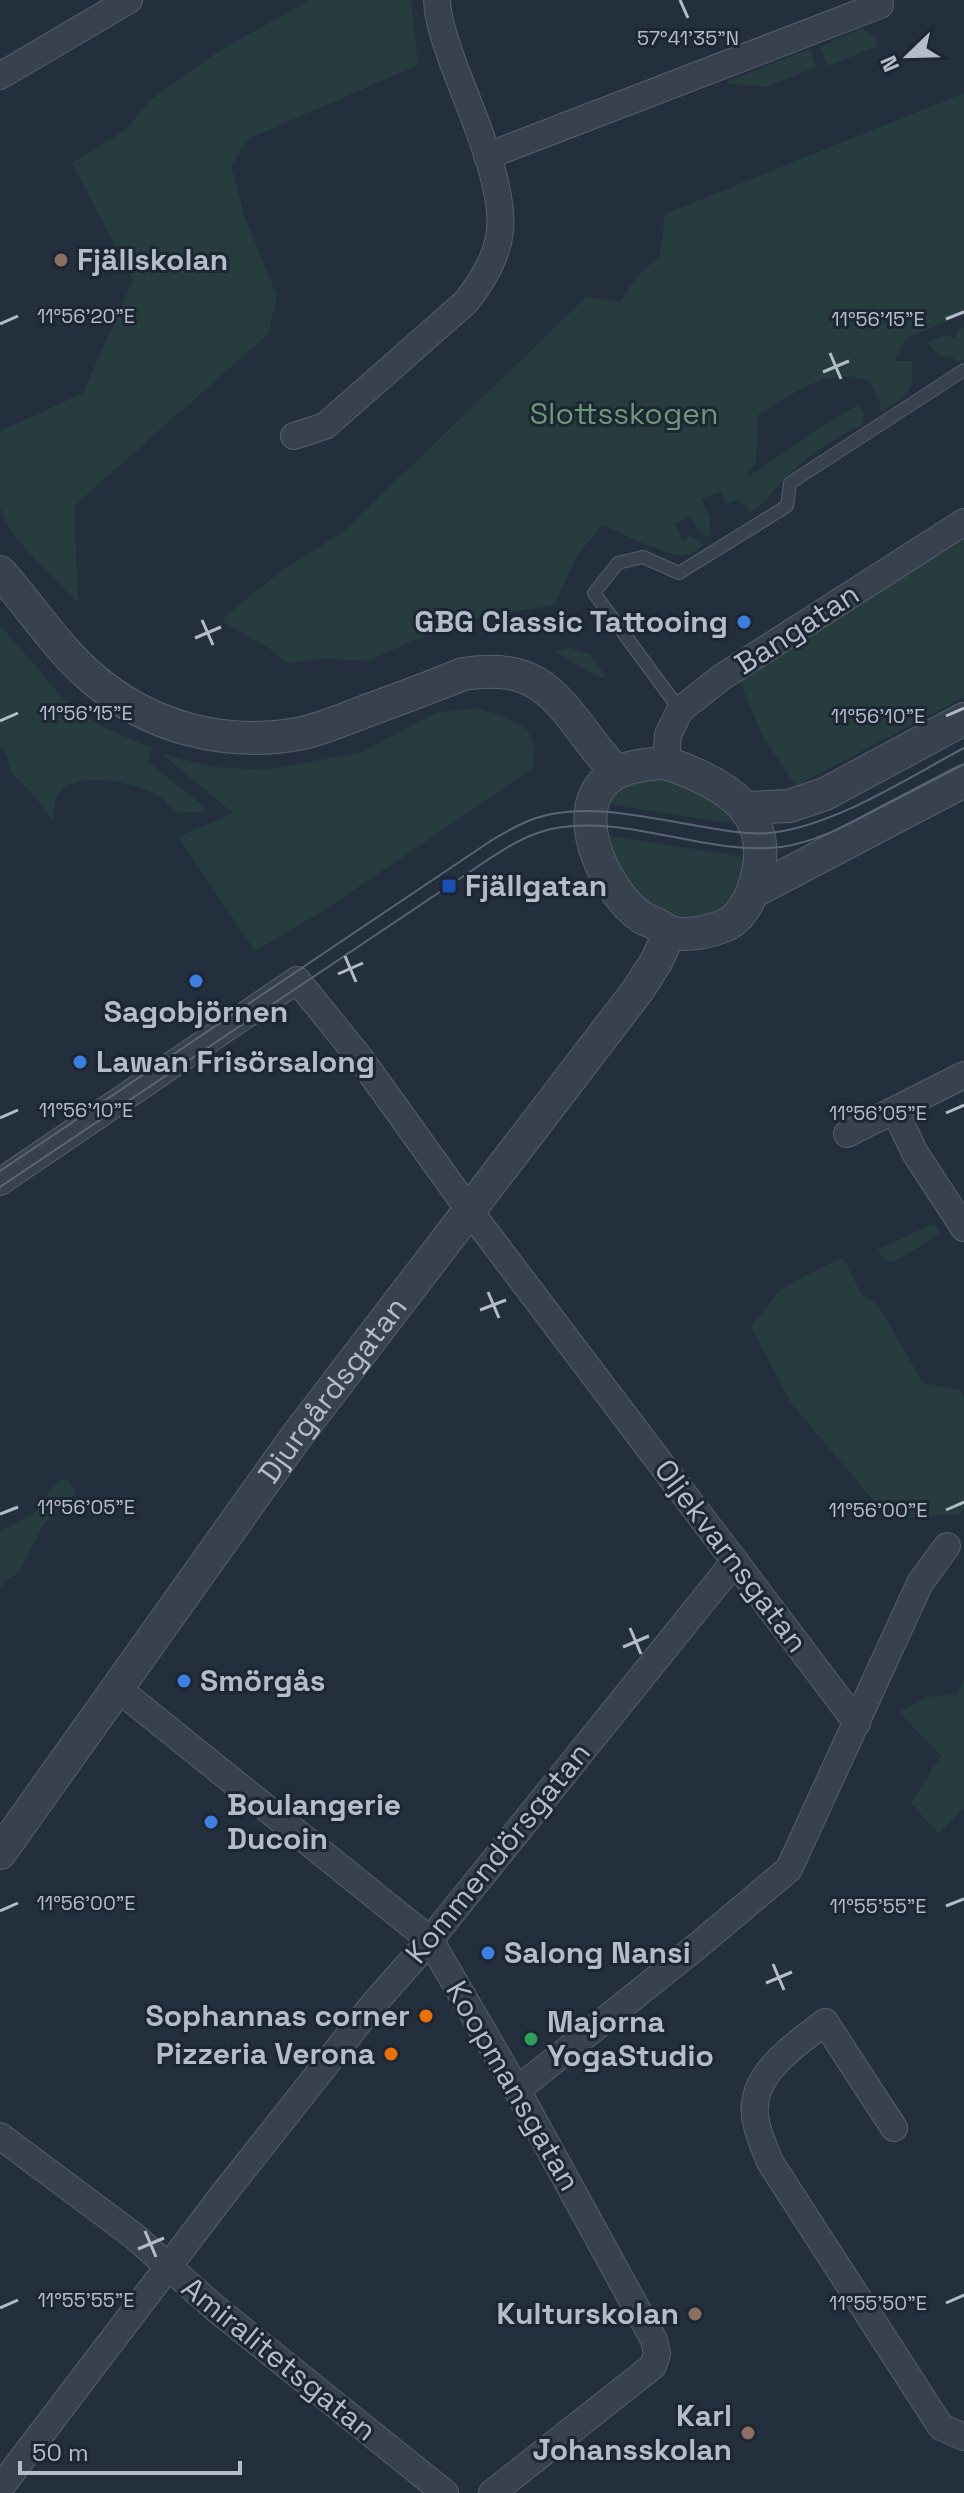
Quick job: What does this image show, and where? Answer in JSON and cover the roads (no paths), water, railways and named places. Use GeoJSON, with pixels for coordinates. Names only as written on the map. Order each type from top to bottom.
{"type":"FeatureCollection","features":[{"type":"Feature","properties":{"kind":"street"},"geometry":{"type":"LineString","coordinates":[[0,76],[129,0]]}},
{"type":"Feature","properties":{"kind":"street"},"geometry":{"type":"LineString","coordinates":[[294,436],[325,426],[466,302],[484,279],[496,248],[501,230],[496,191],[487,156],[442,29],[437,0]]}},
{"type":"Feature","properties":{"kind":"street"},"geometry":{"type":"LineString","coordinates":[[487,156],[880,5]]}},
{"type":"Feature","properties":{"kind":"street","name":"Bangatan"},"geometry":{"type":"LineString","coordinates":[[680,710],[722,677],[964,522]]}},
{"type":"Feature","properties":{"kind":"street"},"geometry":{"type":"LineString","coordinates":[[0,572],[37,619],[89,676],[112,695],[160,721],[180,728],[232,737],[280,736],[329,725],[463,674],[485,671],[511,673],[547,688],[565,706],[616,773]]}},
{"type":"Feature","properties":{"kind":"street"},"geometry":{"type":"LineString","coordinates":[[666,763],[668,735],[680,710]]}},
{"type":"Feature","properties":{"kind":"street"},"geometry":{"type":"LineString","coordinates":[[746,808],[789,806],[825,794],[964,719]]}},
{"type":"Feature","properties":{"kind":"street"},"geometry":{"type":"LineString","coordinates":[[666,763],[709,779],[746,808],[754,822],[759,848],[758,877],[753,892],[734,920],[701,932],[670,932],[641,917],[614,886],[598,859],[590,826],[591,811],[599,788],[616,773],[641,764],[666,763]]}},
{"type":"Feature","properties":{"kind":"street"},"geometry":{"type":"LineString","coordinates":[[753,892],[964,781]]}},
{"type":"Feature","properties":{"kind":"street","name":"Djurgårdsgatan"},"geometry":{"type":"LineString","coordinates":[[0,1853],[296,1437],[638,990],[670,932]]}},
{"type":"Feature","properties":{"kind":"street","name":"Oljekvarnsgatan"},"geometry":{"type":"LineString","coordinates":[[0,1182],[297,980],[360,1058],[469,1210],[857,1723]]}},
{"type":"Feature","properties":{"kind":"street"},"geometry":{"type":"LineString","coordinates":[[847,1134],[964,1075]]}},
{"type":"Feature","properties":{"kind":"street"},"geometry":{"type":"LineString","coordinates":[[895,1111],[915,1153],[964,1228]]}},
{"type":"Feature","properties":{"kind":"street"},"geometry":{"type":"LineString","coordinates":[[517,2090],[789,1869],[920,1583],[947,1546]]}},
{"type":"Feature","properties":{"kind":"street","name":"Kommendörsgatan"},"geometry":{"type":"LineString","coordinates":[[0,2488],[372,2006],[430,1940],[735,1561]]}},
{"type":"Feature","properties":{"kind":"street","name":"Koopmansgatan"},"geometry":{"type":"LineString","coordinates":[[117,1688],[430,1940],[517,2090],[654,2340],[657,2354],[653,2366],[492,2493]]}},
{"type":"Feature","properties":{"kind":"street"},"geometry":{"type":"LineString","coordinates":[[894,2128],[825,2022],[765,2074],[754,2096],[756,2124],[770,2162],[941,2427],[964,2437]]}},
{"type":"Feature","properties":{"kind":"street","name":"Amiralitetsgatan"},"geometry":{"type":"LineString","coordinates":[[0,2136],[134,2236],[168,2268],[445,2493]]}},
{"type":"Feature","properties":{"kind":"lane"},"geometry":{"type":"LineString","coordinates":[[680,710],[594,593],[618,563],[643,557],[679,573],[787,506],[790,483],[964,370]]}},
{"type":"Feature","properties":{"kind":"tram line"},"geometry":{"type":"LineString","coordinates":[[0,1171],[492,840],[526,822],[547,815],[584,811],[642,816],[734,832],[770,833],[795,829],[845,811],[964,748]]}},
{"type":"Feature","properties":{"kind":"tram line"},"geometry":{"type":"LineString","coordinates":[[0,1187],[488,859],[532,835],[551,829],[608,826],[724,846],[781,847],[834,831],[964,764]]}},
{"type":"Feature","properties":{"kind":"place","name":"Fjällskolan"},"geometry":{"type":"Point","coordinates":[61,260]}},
{"type":"Feature","properties":{"kind":"place","name":"GBG Classic Tattooing"},"geometry":{"type":"Point","coordinates":[744,622]}},
{"type":"Feature","properties":{"kind":"place","name":"Fjällgatan"},"geometry":{"type":"Point","coordinates":[449,886]}},
{"type":"Feature","properties":{"kind":"place","name":"Sagobjörnen"},"geometry":{"type":"Point","coordinates":[196,981]}},
{"type":"Feature","properties":{"kind":"place","name":"Lawan Frisörsalong"},"geometry":{"type":"Point","coordinates":[80,1062]}},
{"type":"Feature","properties":{"kind":"place","name":"Smörgås"},"geometry":{"type":"Point","coordinates":[184,1681]}},
{"type":"Feature","properties":{"kind":"place","name":"Boulangerie Ducoin"},"geometry":{"type":"Point","coordinates":[211,1822]}},
{"type":"Feature","properties":{"kind":"place","name":"Salong Nansi"},"geometry":{"type":"Point","coordinates":[488,1953]}},
{"type":"Feature","properties":{"kind":"place","name":"Sophannas corner"},"geometry":{"type":"Point","coordinates":[426,2016]}},
{"type":"Feature","properties":{"kind":"place","name":"Majorna YogaStudio"},"geometry":{"type":"Point","coordinates":[531,2039]}},
{"type":"Feature","properties":{"kind":"place","name":"Pizzeria Verona"},"geometry":{"type":"Point","coordinates":[391,2054]}},
{"type":"Feature","properties":{"kind":"place","name":"Kulturskolan"},"geometry":{"type":"Point","coordinates":[695,2314]}},
{"type":"Feature","properties":{"kind":"place","name":"Karl Johansskolan"},"geometry":{"type":"Point","coordinates":[748,2433]}},
{"type":"Feature","properties":{"kind":"park label","name":"Slottsskogen"},"geometry":{"type":"Point","coordinates":[624,414]}}]}
